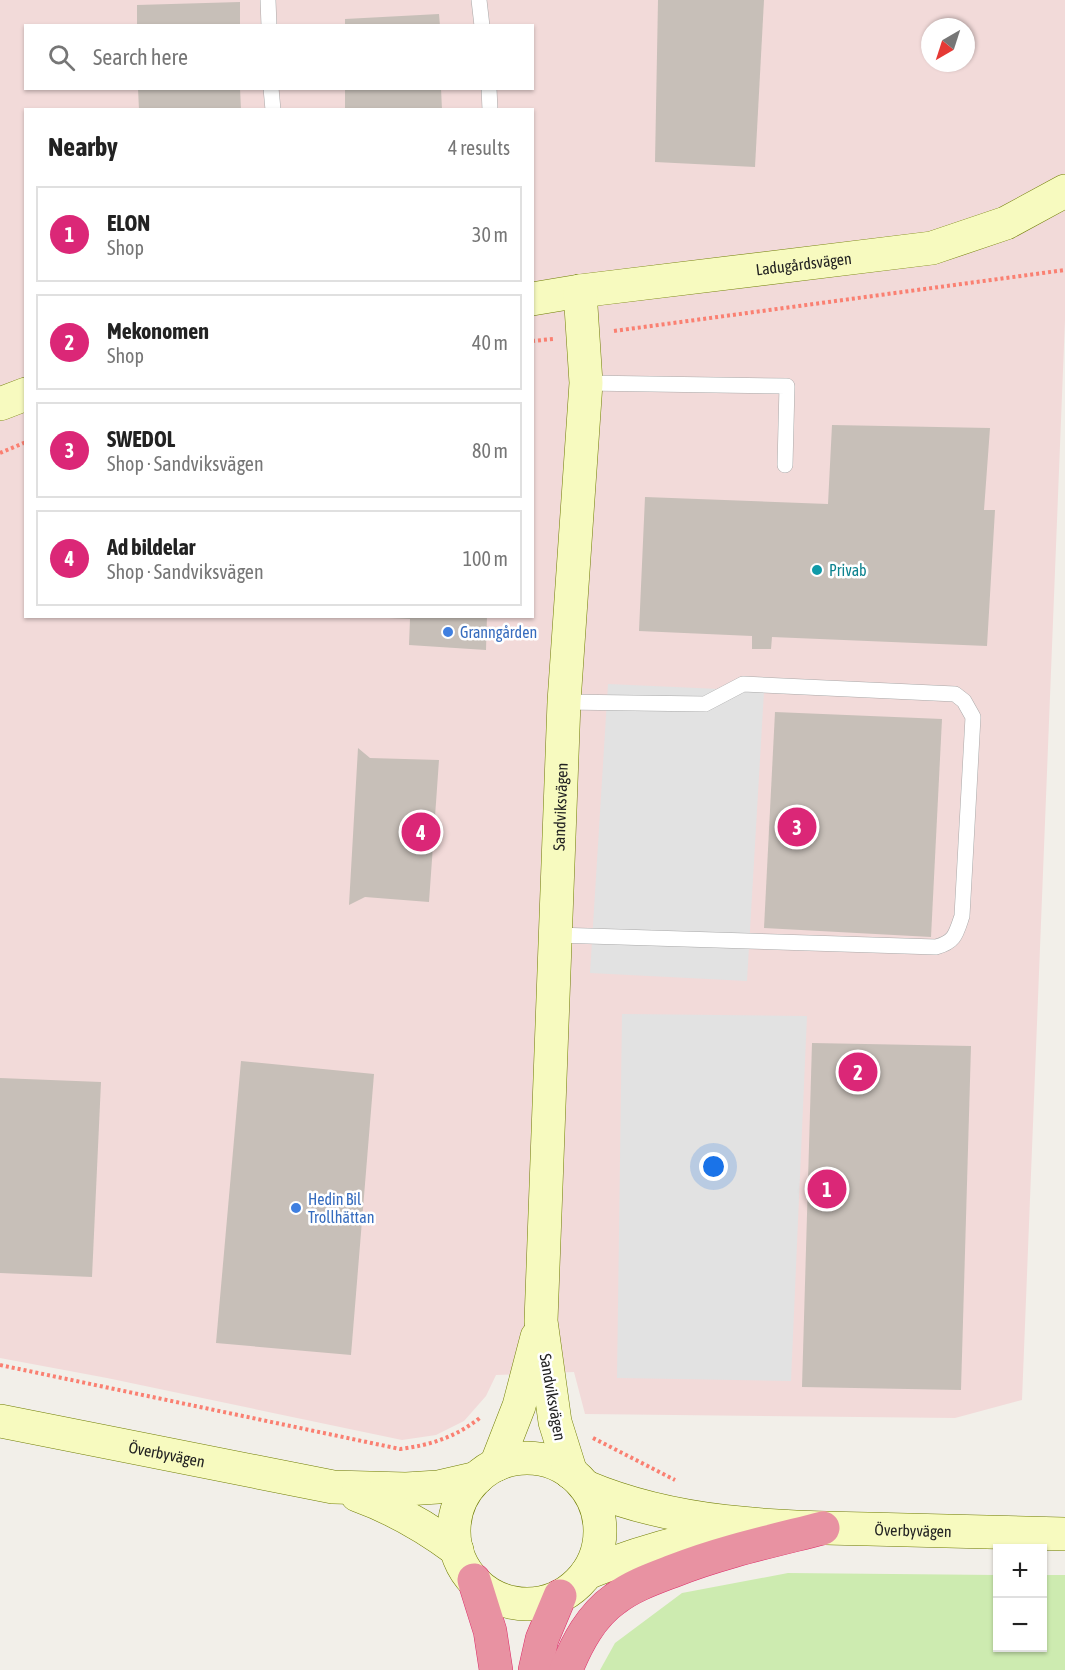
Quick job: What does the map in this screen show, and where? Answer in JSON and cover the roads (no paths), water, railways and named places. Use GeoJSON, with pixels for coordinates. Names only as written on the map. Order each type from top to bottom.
{"type":"FeatureCollection","features":[{"type":"Feature","properties":{"kind":"highway"},"geometry":{"type":"LineString","coordinates":[[566,1670],[590,1623],[614,1600],[642,1583],[746,1547],[823,1528]]}},
{"type":"Feature","properties":{"kind":"highway"},"geometry":{"type":"LineString","coordinates":[[474,1580],[490,1631],[496,1670]]}},
{"type":"Feature","properties":{"kind":"highway"},"geometry":{"type":"LineString","coordinates":[[535,1670],[544,1633],[560,1596]]}},
{"type":"Feature","properties":{"kind":"street","name":"Ladugårdsvägen"},"geometry":{"type":"LineString","coordinates":[[534,299],[932,248],[1006,223],[1065,190]]}},
{"type":"Feature","properties":{"kind":"street","name":"Sandviksvägen"},"geometry":{"type":"LineString","coordinates":[[578,1480],[555,1422],[541,1321],[564,702],[586,383],[580,291]]}},
{"type":"Feature","properties":{"kind":"street"},"geometry":{"type":"LineString","coordinates":[[0,404],[24,395]]}},
{"type":"Feature","properties":{"kind":"street","name":"Sandviksvägen"},"geometry":{"type":"LineString","coordinates":[[486,1471],[519,1406],[541,1321]]}},
{"type":"Feature","properties":{"kind":"street","name":"Överbyvägen"},"geometry":{"type":"LineString","coordinates":[[0,1421],[333,1487],[368,1499],[401,1515],[457,1550]]}},
{"type":"Feature","properties":{"kind":"street"},"geometry":{"type":"LineString","coordinates":[[518,1458],[551,1462],[578,1480],[596,1507],[600,1530],[597,1552],[587,1573],[560,1596],[534,1603],[507,1601],[483,1589],[466,1571],[457,1550],[454,1524],[461,1499],[486,1471],[518,1458]]}},
{"type":"Feature","properties":{"kind":"street","name":"Överbyvägen"},"geometry":{"type":"LineString","coordinates":[[333,1487],[406,1489],[438,1486],[486,1471]]}},
{"type":"Feature","properties":{"kind":"street","name":"Överbyvägen"},"geometry":{"type":"LineString","coordinates":[[578,1480],[618,1501],[657,1511],[760,1526],[1065,1534]]}},
{"type":"Feature","properties":{"kind":"street","name":"Överbyvägen"},"geometry":{"type":"LineString","coordinates":[[587,1573],[640,1552],[683,1540],[760,1526]]}},
{"type":"Feature","properties":{"kind":"lane"},"geometry":{"type":"LineString","coordinates":[[268,0],[269,24]]}},
{"type":"Feature","properties":{"kind":"lane"},"geometry":{"type":"LineString","coordinates":[[479,0],[482,24]]}},
{"type":"Feature","properties":{"kind":"lane"},"geometry":{"type":"LineString","coordinates":[[271,90],[273,108]]}},
{"type":"Feature","properties":{"kind":"lane"},"geometry":{"type":"LineString","coordinates":[[489,90],[490,108]]}},
{"type":"Feature","properties":{"kind":"lane"},"geometry":{"type":"LineString","coordinates":[[586,383],[787,386],[785,465]]}},
{"type":"Feature","properties":{"kind":"lane"},"geometry":{"type":"LineString","coordinates":[[556,935],[936,947],[949,943],[956,933],[962,916],[973,717],[964,701],[955,694],[743,684],[705,704],[564,702]]}},
{"type":"Feature","properties":{"kind":"place","name":"Privab"},"geometry":{"type":"Point","coordinates":[817,570]}},
{"type":"Feature","properties":{"kind":"place","name":"Granngården"},"geometry":{"type":"Point","coordinates":[448,632]}},
{"type":"Feature","properties":{"kind":"place","name":"SWEDOL"},"geometry":{"type":"Point","coordinates":[797,827]}},
{"type":"Feature","properties":{"kind":"place","name":"Ad bildelar"},"geometry":{"type":"Point","coordinates":[421,832]}},
{"type":"Feature","properties":{"kind":"place","name":"Mekonomen"},"geometry":{"type":"Point","coordinates":[858,1072]}},
{"type":"Feature","properties":{"kind":"place","name":"ELON"},"geometry":{"type":"Point","coordinates":[827,1189]}},
{"type":"Feature","properties":{"kind":"place","name":"Hedin Bil Trollhättan"},"geometry":{"type":"Point","coordinates":[296,1208]}}]}
